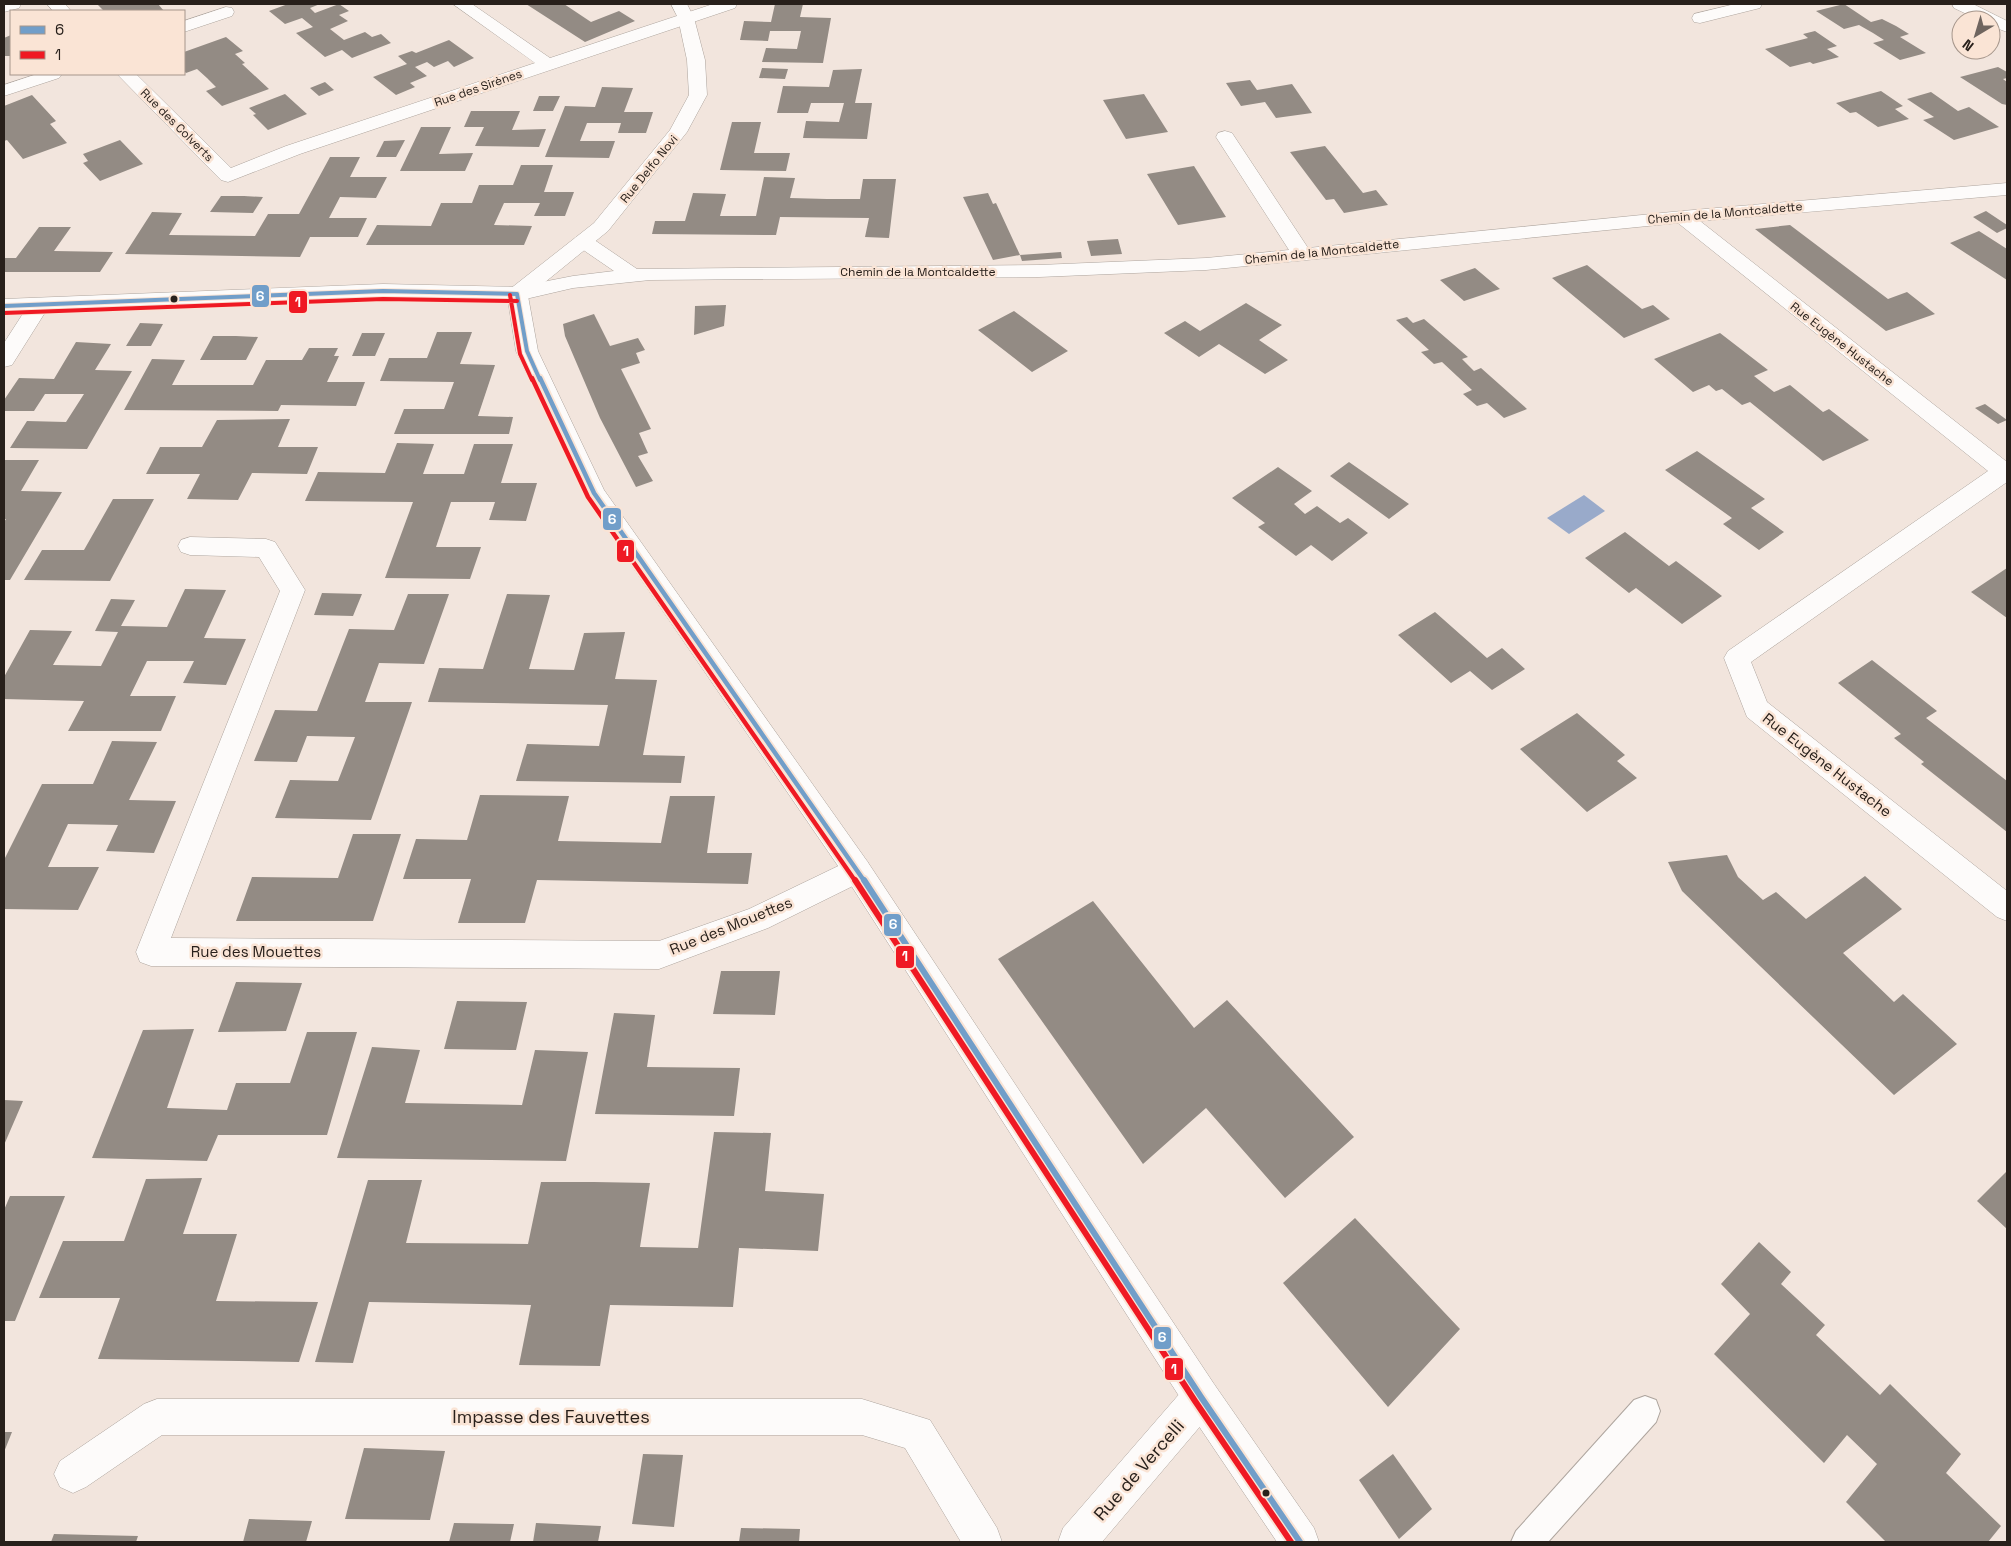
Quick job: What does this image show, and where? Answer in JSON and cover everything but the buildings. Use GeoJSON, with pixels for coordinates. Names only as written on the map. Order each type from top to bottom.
{"type":"FeatureCollection","features":[{"type":"Feature","properties":{"kind":"street"},"geometry":{"type":"LineString","coordinates":[[4,7],[13,4]]}},
{"type":"Feature","properties":{"kind":"street"},"geometry":{"type":"LineString","coordinates":[[462,4],[549,64]]}},
{"type":"Feature","properties":{"kind":"street","name":"Rue des Sirènes"},"geometry":{"type":"LineString","coordinates":[[228,176],[293,150],[549,64],[683,11],[729,4]]}},
{"type":"Feature","properties":{"kind":"street"},"geometry":{"type":"LineString","coordinates":[[1700,18],[1754,4]]}},
{"type":"Feature","properties":{"kind":"street"},"geometry":{"type":"LineString","coordinates":[[1960,4],[2007,27]]}},
{"type":"Feature","properties":{"kind":"street","name":"Rue Delfo Novi"},"geometry":{"type":"LineString","coordinates":[[517,294],[601,227],[678,132],[698,95],[696,60],[683,11]]}},
{"type":"Feature","properties":{"kind":"street"},"geometry":{"type":"LineString","coordinates":[[185,27],[226,12]]}},
{"type":"Feature","properties":{"kind":"street"},"geometry":{"type":"LineString","coordinates":[[4,91],[50,75]]}},
{"type":"Feature","properties":{"kind":"street","name":"Rue des Colverts"},"geometry":{"type":"LineString","coordinates":[[127,75],[228,176]]}},
{"type":"Feature","properties":{"kind":"street"},"geometry":{"type":"LineString","coordinates":[[1225,137],[1302,254]]}},
{"type":"Feature","properties":{"kind":"street","name":"Chemin de la Montcaldette"},"geometry":{"type":"LineString","coordinates":[[4,306],[173,297],[353,292],[517,294],[573,282],[634,276],[1039,271],[1206,264],[1682,217],[2007,189]]}},
{"type":"Feature","properties":{"kind":"street","name":"Rue Eugène Hustache"},"geometry":{"type":"LineString","coordinates":[[1682,217],[2005,473],[1737,658],[1756,709],[2007,908]]}},
{"type":"Feature","properties":{"kind":"street"},"geometry":{"type":"LineString","coordinates":[[583,241],[634,276]]}},
{"type":"Feature","properties":{"kind":"street"},"geometry":{"type":"LineString","coordinates":[[517,294],[527,351],[594,493],[857,870],[1201,1397],[1300,1540]]}},
{"type":"Feature","properties":{"kind":"street"},"geometry":{"type":"LineString","coordinates":[[4,360],[39,305]]}},
{"type":"Feature","properties":{"kind":"street","name":"Rue des Mouettes"},"geometry":{"type":"LineString","coordinates":[[190,546],[266,548],[293,590],[151,952],[660,954],[758,919],[857,870]]}},
{"type":"Feature","properties":{"kind":"street","name":"Rue de Vercelli"},"geometry":{"type":"LineString","coordinates":[[1077,1542],[1201,1397]]}},
{"type":"Feature","properties":{"kind":"street","name":"Impasse des Fauvettes"},"geometry":{"type":"LineString","coordinates":[[73,1474],[157,1417],[862,1417],[918,1434],[983,1542]]}},
{"type":"Feature","properties":{"kind":"lane"},"geometry":{"type":"LineString","coordinates":[[1526,1542],[1645,1411]]}},
{"type":"Feature","properties":{"kind":"water"},"geometry":{"type":"Polygon","coordinates":[[[1584,495],[1605,511],[1569,534],[1547,518],[1584,495]]]}},
{"type":"Feature","properties":{"kind":"transit line","name":"6"},"geometry":{"type":"LineString","coordinates":[[4,306],[383,291],[517,294]]}},
{"type":"Feature","properties":{"kind":"transit line","name":"6"},"geometry":{"type":"LineString","coordinates":[[517,294],[527,351],[594,493],[857,870],[1201,1397],[1300,1542]]}},
{"type":"Feature","properties":{"kind":"transit line","name":"1"},"geometry":{"type":"LineString","coordinates":[[510,295],[520,354],[588,497],[851,874],[1195,1401],[1291,1542]]}},
{"type":"Feature","properties":{"kind":"transit line","name":"1"},"geometry":{"type":"LineString","coordinates":[[4,313],[383,299],[517,301]]}}]}
